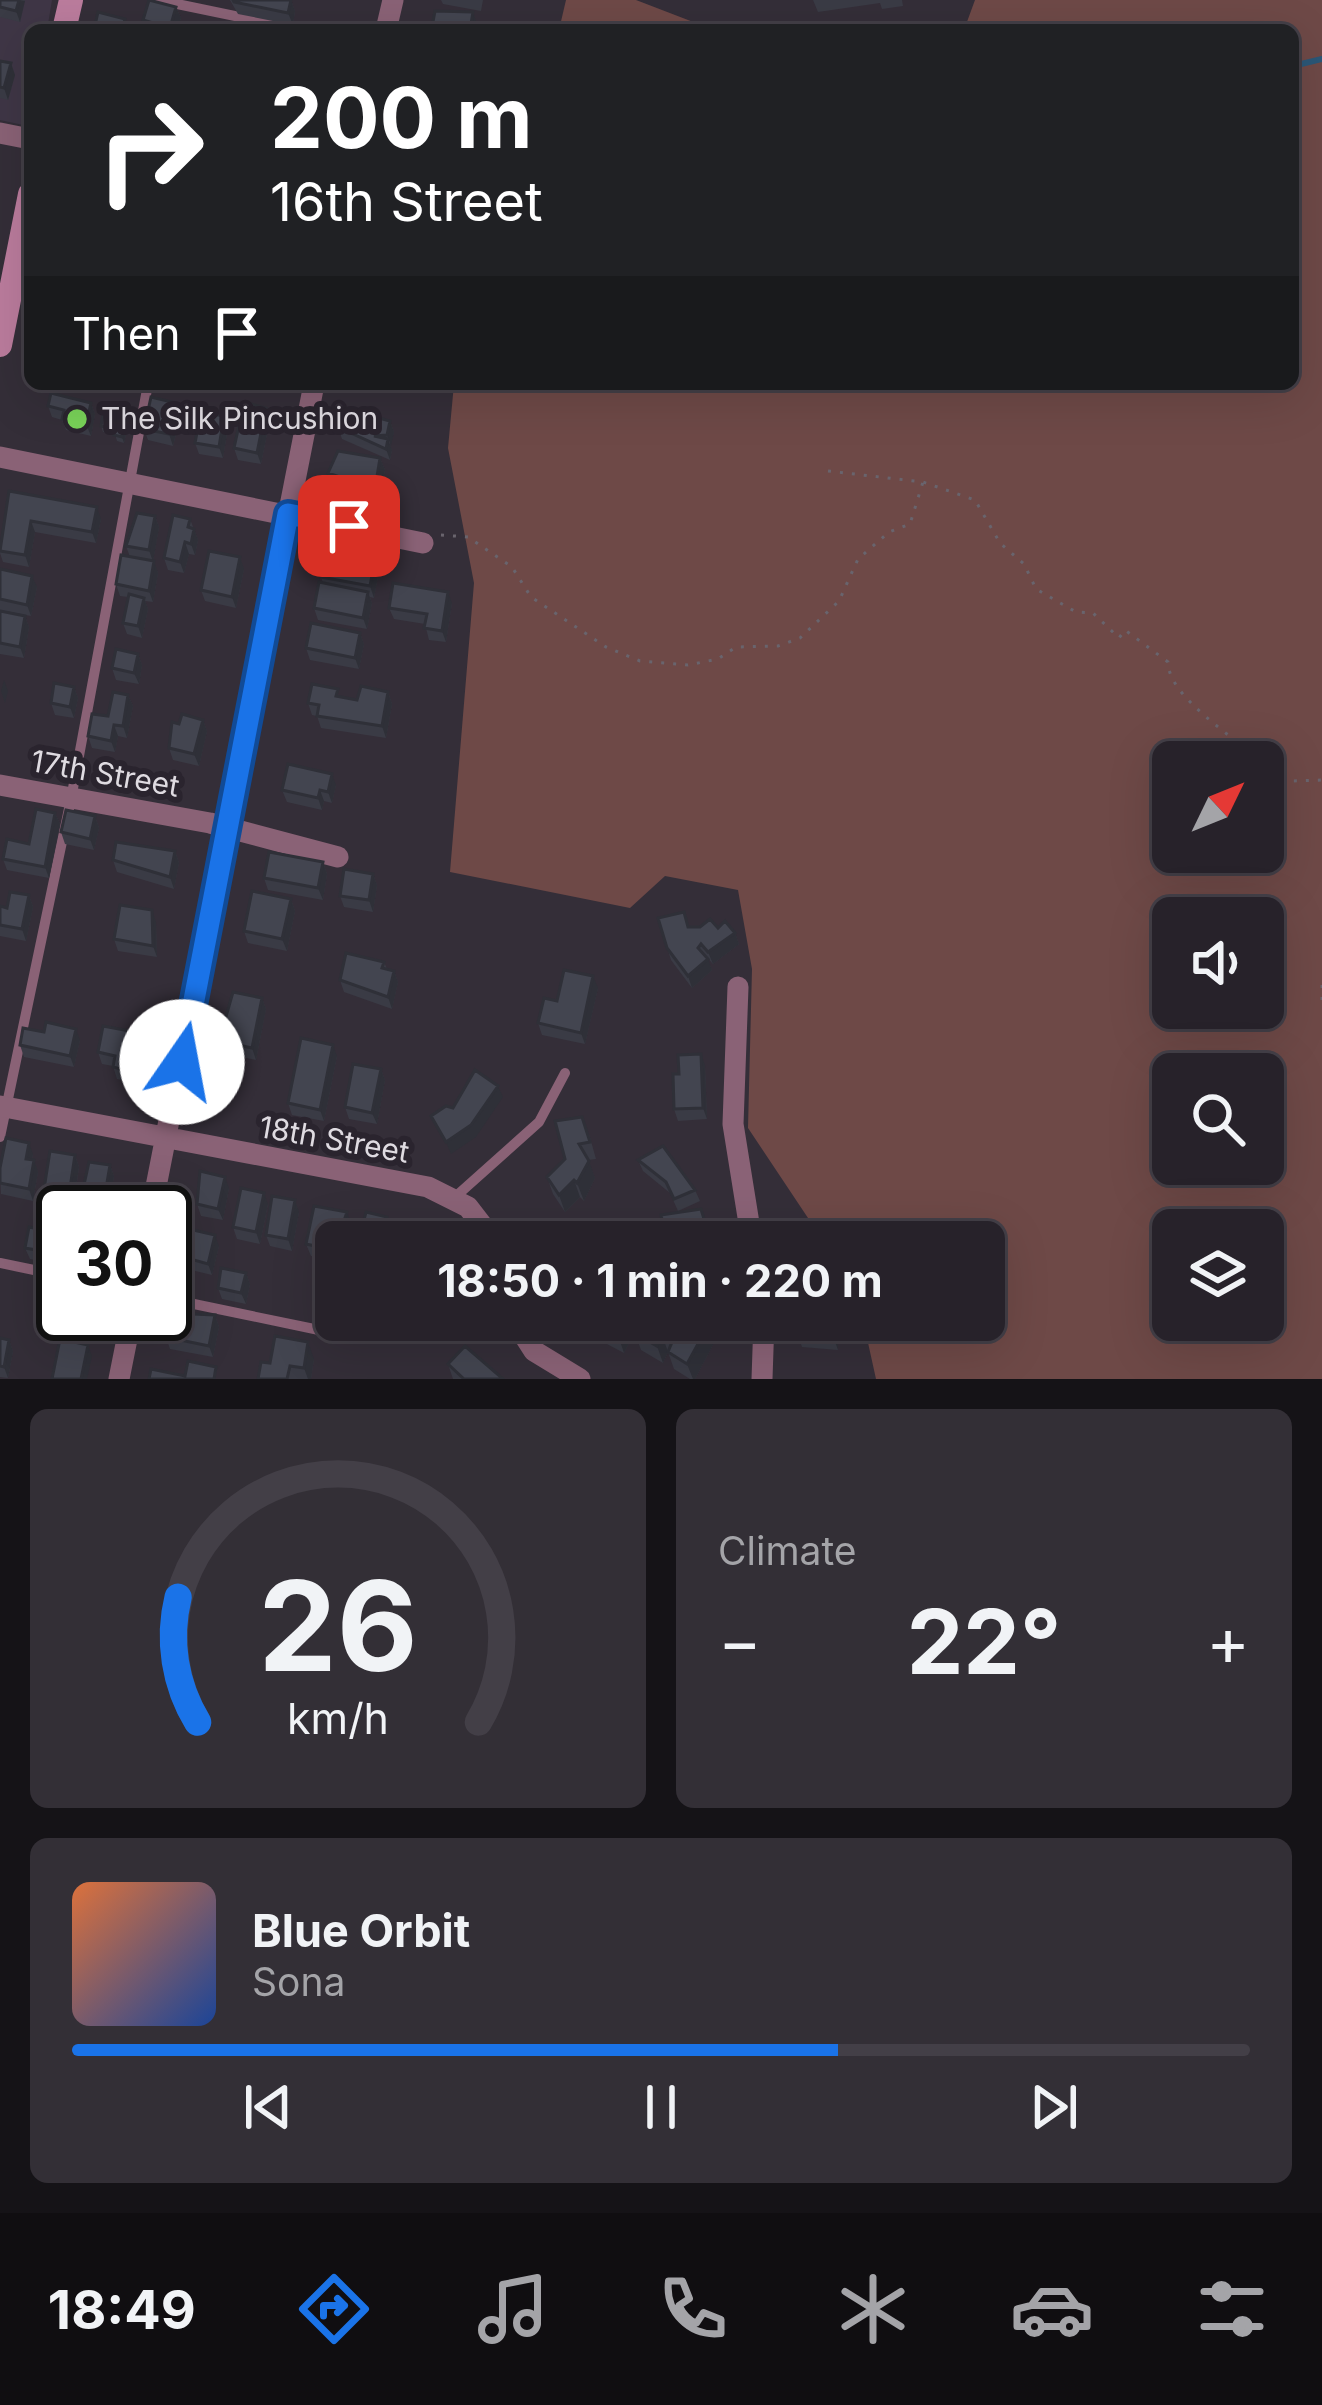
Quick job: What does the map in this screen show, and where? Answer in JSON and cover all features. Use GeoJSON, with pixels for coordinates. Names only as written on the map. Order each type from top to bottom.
{"type":"FeatureCollection","features":[{"type":"Feature","properties":{"kind":"main road"},"geometry":{"type":"LineString","coordinates":[[0,344],[24,224]]}},
{"type":"Feature","properties":{"kind":"street"},"geometry":{"type":"LineString","coordinates":[[156,1185],[313,390]]}},
{"type":"Feature","properties":{"kind":"street"},"geometry":{"type":"LineString","coordinates":[[0,457],[423,543]]}},
{"type":"Feature","properties":{"kind":"street","name":"17th Street"},"geometry":{"type":"LineString","coordinates":[[0,785],[228,827],[338,857]]}},
{"type":"Feature","properties":{"kind":"street"},"geometry":{"type":"LineString","coordinates":[[738,987],[734,1124],[749,1221]]}},
{"type":"Feature","properties":{"kind":"street","name":"18th Street"},"geometry":{"type":"LineString","coordinates":[[3,1107],[428,1187],[454,1198]]}},
{"type":"Feature","properties":{"kind":"street"},"geometry":{"type":"LineString","coordinates":[[454,1198],[482,1221]]}},
{"type":"Feature","properties":{"kind":"street"},"geometry":{"type":"LineString","coordinates":[[119,1379],[127,1341]]}},
{"type":"Feature","properties":{"kind":"street"},"geometry":{"type":"LineString","coordinates":[[528,1341],[535,1351],[580,1379]]}},
{"type":"Feature","properties":{"kind":"street"},"geometry":{"type":"LineString","coordinates":[[762,1379],[763,1341]]}},
{"type":"Feature","properties":{"kind":"lane"},"geometry":{"type":"LineString","coordinates":[[158,0],[273,24]]}},
{"type":"Feature","properties":{"kind":"lane"},"geometry":{"type":"LineString","coordinates":[[0,1137],[71,799],[147,390]]}},
{"type":"Feature","properties":{"kind":"lane"},"geometry":{"type":"LineString","coordinates":[[454,1198],[538,1122],[565,1072]]}},
{"type":"Feature","properties":{"kind":"lane"},"geometry":{"type":"LineString","coordinates":[[0,1263],[36,1270]]}},
{"type":"Feature","properties":{"kind":"lane"},"geometry":{"type":"LineString","coordinates":[[192,1304],[315,1329]]}},
{"type":"Feature","properties":{"kind":"path"},"geometry":{"type":"LineString","coordinates":[[828,471],[923,482],[974,500],[1000,543],[1024,564],[1036,589],[1076,612],[1093,613],[1113,637],[1130,633],[1168,662],[1172,681],[1189,704],[1235,741]]}},
{"type":"Feature","properties":{"kind":"path"},"geometry":{"type":"LineString","coordinates":[[423,543],[445,533],[468,537],[512,567],[531,597],[622,654],[640,661],[705,664],[736,647],[778,646],[816,627],[838,601],[858,559],[889,532],[910,524],[923,482]]}},
{"type":"Feature","properties":{"kind":"path"},"geometry":{"type":"LineString","coordinates":[[1284,776],[1292,781],[1322,780]]}},
{"type":"Feature","properties":{"kind":"path"},"geometry":{"type":"LineString","coordinates":[[1322,985],[1322,1006]]}},
{"type":"Feature","properties":{"kind":"shaded area"},"geometry":{"type":"Polygon","coordinates":[[[0,0],[52,0],[48,24],[24,24],[24,125],[0,120],[0,0]]]}},
{"type":"Feature","properties":{"kind":"shaded area"},"geometry":{"type":"Polygon","coordinates":[[[566,0],[636,0],[698,24],[560,24],[566,0]]]}},
{"type":"Feature","properties":{"kind":"shaded area"},"geometry":{"type":"Polygon","coordinates":[[[975,0],[1322,0],[1322,1379],[876,1379],[868,1341],[1005,1341],[1005,1221],[810,1221],[748,1128],[752,969],[738,890],[665,876],[630,908],[450,872],[474,583],[448,448],[453,390],[1299,390],[1299,24],[966,24],[975,0]]]}},
{"type":"Feature","properties":{"kind":"building"},"geometry":{"type":"Polygon","coordinates":[[[0,0],[19,0],[16,11],[0,7],[0,0]]]}},
{"type":"Feature","properties":{"kind":"building"},"geometry":{"type":"Polygon","coordinates":[[[149,0],[176,7],[171,24],[143,20],[149,0]]]}},
{"type":"Feature","properties":{"kind":"building"},"geometry":{"type":"Polygon","coordinates":[[[233,0],[291,0],[288,13],[233,0]]]}},
{"type":"Feature","properties":{"kind":"building"},"geometry":{"type":"Polygon","coordinates":[[[435,11],[473,12],[471,24],[433,24],[435,11]]]}},
{"type":"Feature","properties":{"kind":"building"},"geometry":{"type":"Polygon","coordinates":[[[98,12],[125,19],[124,24],[95,24],[98,12]]]}},
{"type":"Feature","properties":{"kind":"building"},"geometry":{"type":"Polygon","coordinates":[[[0,61],[11,63],[4,88],[0,87],[0,61]]]}},
{"type":"Feature","properties":{"kind":"building"},"geometry":{"type":"Polygon","coordinates":[[[51,393],[91,403],[86,424],[62,419],[64,410],[48,406],[51,393]]]}},
{"type":"Feature","properties":{"kind":"building"},"geometry":{"type":"Polygon","coordinates":[[[151,397],[176,403],[169,434],[144,429],[151,397]]]}},
{"type":"Feature","properties":{"kind":"building"},"geometry":{"type":"Polygon","coordinates":[[[105,404],[129,408],[122,437],[114,435],[115,429],[101,426],[105,404]]]}},
{"type":"Feature","properties":{"kind":"building"},"geometry":{"type":"Polygon","coordinates":[[[251,404],[266,408],[257,453],[234,448],[240,421],[247,422],[251,404]]]}},
{"type":"Feature","properties":{"kind":"building"},"geometry":{"type":"Polygon","coordinates":[[[346,409],[390,421],[387,435],[374,436],[388,439],[386,449],[338,427],[346,409]]]}},
{"type":"Feature","properties":{"kind":"building"},"geometry":{"type":"Polygon","coordinates":[[[201,412],[224,416],[219,447],[195,443],[201,412]]]}},
{"type":"Feature","properties":{"kind":"building"},"geometry":{"type":"Polygon","coordinates":[[[338,451],[380,458],[375,489],[328,473],[338,451]]]}},
{"type":"Feature","properties":{"kind":"building"},"geometry":{"type":"Polygon","coordinates":[[[9,491],[97,507],[92,532],[31,521],[25,555],[0,551],[9,491]]]}},
{"type":"Feature","properties":{"kind":"building"},"geometry":{"type":"Polygon","coordinates":[[[137,513],[155,516],[149,550],[126,546],[137,513]]]}},
{"type":"Feature","properties":{"kind":"building"},"geometry":{"type":"Polygon","coordinates":[[[173,515],[190,519],[188,527],[194,529],[180,562],[164,558],[173,515]]]}},
{"type":"Feature","properties":{"kind":"building"},"geometry":{"type":"Polygon","coordinates":[[[326,550],[375,559],[370,586],[321,577],[326,550]]]}},
{"type":"Feature","properties":{"kind":"building"},"geometry":{"type":"Polygon","coordinates":[[[209,551],[240,557],[232,597],[201,590],[209,551]]]}},
{"type":"Feature","properties":{"kind":"building"},"geometry":{"type":"Polygon","coordinates":[[[121,555],[154,561],[149,591],[116,584],[121,555]]]}},
{"type":"Feature","properties":{"kind":"building"},"geometry":{"type":"Polygon","coordinates":[[[0,569],[32,576],[27,605],[0,599],[0,569]]]}},
{"type":"Feature","properties":{"kind":"building"},"geometry":{"type":"Polygon","coordinates":[[[319,582],[368,592],[363,618],[314,608],[319,582]]]}},
{"type":"Feature","properties":{"kind":"building"},"geometry":{"type":"Polygon","coordinates":[[[393,583],[448,592],[442,631],[424,628],[427,614],[389,608],[393,583]]]}},
{"type":"Feature","properties":{"kind":"building"},"geometry":{"type":"Polygon","coordinates":[[[129,594],[144,598],[138,626],[123,623],[129,594]]]}},
{"type":"Feature","properties":{"kind":"building"},"geometry":{"type":"Polygon","coordinates":[[[0,611],[25,616],[20,647],[0,643],[0,611]]]}},
{"type":"Feature","properties":{"kind":"building"},"geometry":{"type":"Polygon","coordinates":[[[311,623],[360,633],[355,658],[306,648],[311,623]]]}},
{"type":"Feature","properties":{"kind":"building"},"geometry":{"type":"Polygon","coordinates":[[[116,649],[138,654],[134,673],[112,668],[116,649]]]}},
{"type":"Feature","properties":{"kind":"building"},"geometry":{"type":"Polygon","coordinates":[[[54,683],[74,687],[70,707],[51,703],[54,683]]]}},
{"type":"Feature","properties":{"kind":"building"},"geometry":{"type":"Polygon","coordinates":[[[312,684],[338,689],[336,696],[357,700],[361,686],[388,692],[382,726],[317,716],[319,705],[308,703],[312,684]]]}},
{"type":"Feature","properties":{"kind":"building"},"geometry":{"type":"Polygon","coordinates":[[[113,692],[128,695],[123,726],[114,725],[111,741],[88,736],[92,714],[108,716],[113,692]]]}},
{"type":"Feature","properties":{"kind":"building"},"geometry":{"type":"Polygon","coordinates":[[[182,714],[203,720],[194,754],[169,748],[172,722],[179,724],[182,714]]]}},
{"type":"Feature","properties":{"kind":"building"},"geometry":{"type":"Polygon","coordinates":[[[288,764],[332,774],[328,792],[320,790],[318,798],[282,790],[288,764]]]}},
{"type":"Feature","properties":{"kind":"building"},"geometry":{"type":"Polygon","coordinates":[[[36,809],[55,813],[45,867],[3,859],[7,839],[29,844],[36,809]]]}},
{"type":"Feature","properties":{"kind":"building"},"geometry":{"type":"Polygon","coordinates":[[[66,810],[95,816],[90,839],[61,832],[66,810]]]}},
{"type":"Feature","properties":{"kind":"building"},"geometry":{"type":"Polygon","coordinates":[[[116,842],[175,851],[170,877],[113,860],[116,842]]]}},
{"type":"Feature","properties":{"kind":"building"},"geometry":{"type":"Polygon","coordinates":[[[269,852],[323,862],[318,888],[264,878],[269,852]]]}},
{"type":"Feature","properties":{"kind":"building"},"geometry":{"type":"Polygon","coordinates":[[[344,869],[373,874],[369,900],[340,896],[344,869]]]}},
{"type":"Feature","properties":{"kind":"building"},"geometry":{"type":"Polygon","coordinates":[[[252,891],[291,899],[282,939],[244,931],[252,891]]]}},
{"type":"Feature","properties":{"kind":"building"},"geometry":{"type":"Polygon","coordinates":[[[10,892],[29,895],[22,929],[0,925],[0,906],[7,908],[10,892]]]}},
{"type":"Feature","properties":{"kind":"building"},"geometry":{"type":"Polygon","coordinates":[[[120,905],[152,910],[153,946],[114,939],[120,905]]]}},
{"type":"Feature","properties":{"kind":"building"},"geometry":{"type":"Polygon","coordinates":[[[684,912],[688,927],[700,927],[710,919],[718,928],[725,921],[735,933],[708,952],[701,944],[698,948],[708,959],[688,976],[667,948],[658,918],[684,912]]]}},
{"type":"Feature","properties":{"kind":"building"},"geometry":{"type":"Polygon","coordinates":[[[346,953],[384,962],[382,968],[394,971],[388,997],[340,980],[346,953]]]}},
{"type":"Feature","properties":{"kind":"building"},"geometry":{"type":"Polygon","coordinates":[[[564,970],[593,976],[581,1033],[538,1023],[544,998],[557,1001],[564,970]]]}},
{"type":"Feature","properties":{"kind":"building"},"geometry":{"type":"Polygon","coordinates":[[[233,992],[262,998],[252,1048],[219,1041],[233,992]]]}},
{"type":"Feature","properties":{"kind":"building"},"geometry":{"type":"Polygon","coordinates":[[[46,1022],[76,1029],[70,1056],[20,1045],[23,1028],[44,1032],[46,1022]]]}},
{"type":"Feature","properties":{"kind":"building"},"geometry":{"type":"Polygon","coordinates":[[[103,1026],[135,1032],[128,1071],[113,1067],[115,1056],[98,1052],[103,1026]]]}},
{"type":"Feature","properties":{"kind":"building"},"geometry":{"type":"Polygon","coordinates":[[[301,1038],[333,1045],[320,1110],[288,1103],[301,1038]]]}},
{"type":"Feature","properties":{"kind":"building"},"geometry":{"type":"Polygon","coordinates":[[[701,1054],[703,1108],[674,1109],[678,1055],[701,1054]]]}},
{"type":"Feature","properties":{"kind":"building"},"geometry":{"type":"Polygon","coordinates":[[[353,1064],[381,1069],[372,1113],[345,1107],[353,1064]]]}},
{"type":"Feature","properties":{"kind":"building"},"geometry":{"type":"Polygon","coordinates":[[[475,1070],[498,1086],[471,1125],[446,1142],[431,1116],[446,1106],[453,1108],[475,1070]]]}},
{"type":"Feature","properties":{"kind":"building"},"geometry":{"type":"Polygon","coordinates":[[[582,1117],[590,1142],[579,1144],[589,1161],[577,1183],[574,1180],[559,1195],[547,1177],[565,1159],[555,1121],[582,1117]]]}},
{"type":"Feature","properties":{"kind":"building"},"geometry":{"type":"Polygon","coordinates":[[[6,1138],[29,1143],[26,1159],[34,1160],[29,1189],[0,1183],[6,1138]]]}},
{"type":"Feature","properties":{"kind":"building"},"geometry":{"type":"Polygon","coordinates":[[[663,1146],[695,1190],[674,1199],[666,1182],[638,1160],[663,1146]]]}},
{"type":"Feature","properties":{"kind":"building"},"geometry":{"type":"Polygon","coordinates":[[[50,1151],[75,1155],[70,1185],[45,1185],[50,1151]]]}},
{"type":"Feature","properties":{"kind":"building"},"geometry":{"type":"Polygon","coordinates":[[[89,1162],[110,1165],[107,1185],[84,1185],[89,1162]]]}},
{"type":"Feature","properties":{"kind":"building"},"geometry":{"type":"Polygon","coordinates":[[[200,1171],[225,1177],[218,1209],[197,1204],[200,1171]]]}},
{"type":"Feature","properties":{"kind":"building"},"geometry":{"type":"Polygon","coordinates":[[[241,1188],[264,1193],[256,1232],[233,1227],[241,1188]]]}},
{"type":"Feature","properties":{"kind":"building"},"geometry":{"type":"Polygon","coordinates":[[[272,1196],[295,1200],[288,1239],[266,1235],[272,1196]]]}},
{"type":"Feature","properties":{"kind":"building"},"geometry":{"type":"Polygon","coordinates":[[[314,1206],[347,1212],[344,1221],[315,1221],[315,1246],[306,1244],[314,1206]]]}},
{"type":"Feature","properties":{"kind":"building"},"geometry":{"type":"Polygon","coordinates":[[[701,1209],[705,1221],[662,1221],[661,1215],[701,1209]]]}},
{"type":"Feature","properties":{"kind":"building"},"geometry":{"type":"Polygon","coordinates":[[[366,1212],[387,1217],[386,1221],[364,1221],[366,1212]]]}},
{"type":"Feature","properties":{"kind":"building"},"geometry":{"type":"Polygon","coordinates":[[[29,1227],[36,1228],[36,1250],[25,1248],[29,1227]]]}},
{"type":"Feature","properties":{"kind":"building"},"geometry":{"type":"Polygon","coordinates":[[[192,1230],[215,1235],[208,1264],[192,1260],[192,1230]]]}},
{"type":"Feature","properties":{"kind":"building"},"geometry":{"type":"Polygon","coordinates":[[[221,1268],[246,1273],[241,1293],[218,1288],[221,1268]]]}},
{"type":"Feature","properties":{"kind":"building"},"geometry":{"type":"Polygon","coordinates":[[[192,1314],[215,1315],[209,1346],[185,1341],[192,1341],[192,1314]]]}},
{"type":"Feature","properties":{"kind":"building"},"geometry":{"type":"Polygon","coordinates":[[[275,1336],[308,1342],[304,1368],[290,1366],[287,1379],[258,1379],[261,1362],[270,1363],[275,1336]]]}},
{"type":"Feature","properties":{"kind":"building"},"geometry":{"type":"Polygon","coordinates":[[[0,1338],[9,1340],[4,1367],[0,1366],[0,1338]]]}},
{"type":"Feature","properties":{"kind":"building"},"geometry":{"type":"Polygon","coordinates":[[[60,1341],[88,1345],[81,1379],[52,1379],[60,1341]]]}},
{"type":"Feature","properties":{"kind":"building"},"geometry":{"type":"Polygon","coordinates":[[[700,1341],[687,1364],[668,1352],[672,1342],[700,1341]]]}},
{"type":"Feature","properties":{"kind":"building"},"geometry":{"type":"Polygon","coordinates":[[[465,1346],[503,1379],[464,1379],[448,1364],[465,1346]]]}},
{"type":"Feature","properties":{"kind":"building"},"geometry":{"type":"Polygon","coordinates":[[[188,1361],[216,1367],[214,1379],[149,1379],[151,1369],[185,1376],[188,1361]]]}},
{"type":"Feature","properties":{"kind":"waterway"},"geometry":{"type":"LineString","coordinates":[[1299,65],[1322,59]]}},
{"type":"Feature","properties":{"kind":"place","name":"The Silk Pincushion"},"geometry":{"type":"Point","coordinates":[77,419]}},
{"type":"Feature","properties":{"kind":"route"},"geometry":{"type":"LineString","coordinates":[[182,1062],[288,514],[349,526]]}}]}
